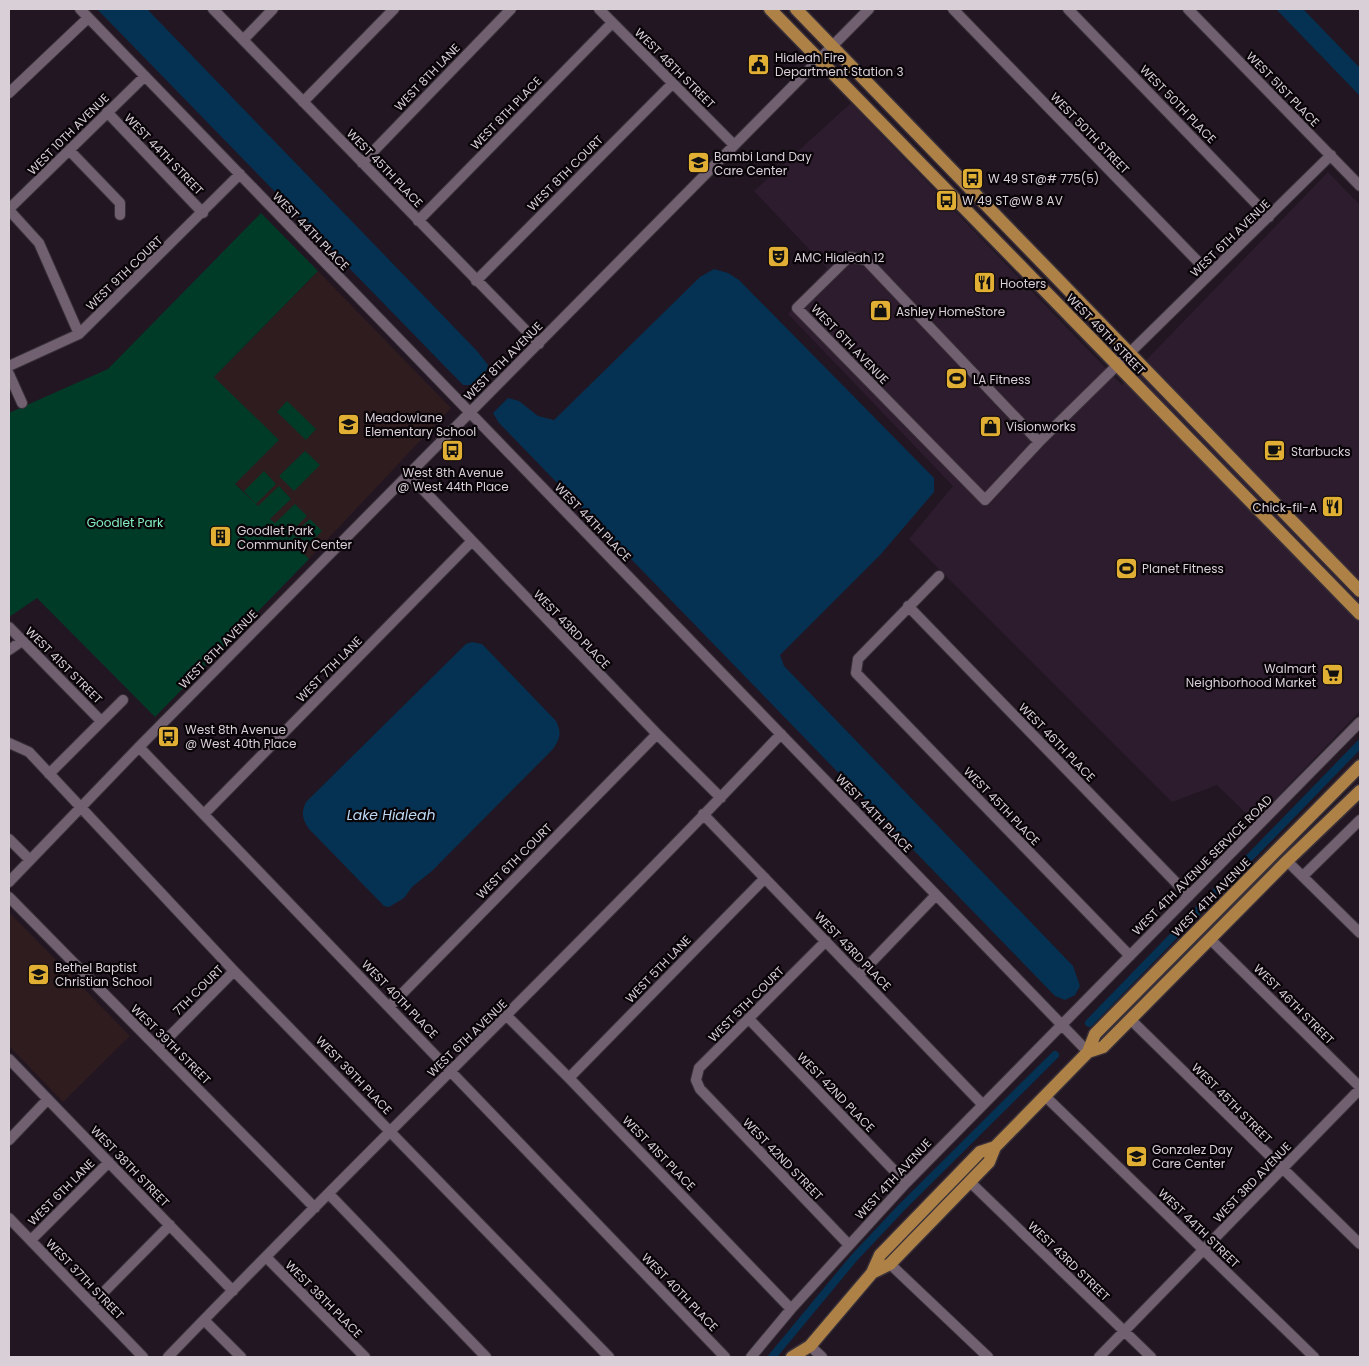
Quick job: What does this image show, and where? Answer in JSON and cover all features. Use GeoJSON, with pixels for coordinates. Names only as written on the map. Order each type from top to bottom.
{"type":"FeatureCollection","features":[{"type":"Feature","properties":{"kind":"main road","name":"WEST 49TH STREET"},"geometry":{"type":"LineString","coordinates":[[770,9],[1360,614]]}},
{"type":"Feature","properties":{"kind":"main road","name":"WEST 49TH STREET"},"geometry":{"type":"LineString","coordinates":[[796,9],[1360,591]]}},
{"type":"Feature","properties":{"kind":"main road"},"geometry":{"type":"LineString","coordinates":[[941,184],[969,204],[982,208],[987,207]]}},
{"type":"Feature","properties":{"kind":"main road"},"geometry":{"type":"LineString","coordinates":[[974,219],[983,216],[990,217],[1021,242]]}},
{"type":"Feature","properties":{"kind":"main road","name":"WEST 4TH AVENUE"},"geometry":{"type":"LineString","coordinates":[[792,1357],[809,1352],[872,1273],[880,1255],[902,1231],[980,1152],[994,1147],[1045,1096],[1088,1052],[1093,1037],[1360,766]]}},
{"type":"Feature","properties":{"kind":"main road","name":"WEST 4TH AVENUE"},"geometry":{"type":"LineString","coordinates":[[1088,1052],[1103,1047],[1287,861],[1358,798]]}},
{"type":"Feature","properties":{"kind":"main road"},"geometry":{"type":"LineString","coordinates":[[1287,861],[1286,846],[1290,837]]}},
{"type":"Feature","properties":{"kind":"main road"},"geometry":{"type":"LineString","coordinates":[[1210,939],[1208,926],[1212,916]]}},
{"type":"Feature","properties":{"kind":"main road","name":"WEST 4TH AVENUE"},"geometry":{"type":"LineString","coordinates":[[872,1273],[890,1264],[970,1182],[989,1162],[994,1147]]}},
{"type":"Feature","properties":{"kind":"street","name":"WEST 44TH PLACE"},"geometry":{"type":"LineString","coordinates":[[80,9],[1088,1052]]}},
{"type":"Feature","properties":{"kind":"street","name":"WEST 45TH PLACE"},"geometry":{"type":"LineString","coordinates":[[213,9],[539,344]]}},
{"type":"Feature","properties":{"kind":"street"},"geometry":{"type":"LineString","coordinates":[[243,40],[274,9]]}},
{"type":"Feature","properties":{"kind":"street"},"geometry":{"type":"LineString","coordinates":[[303,102],[394,9]]}},
{"type":"Feature","properties":{"kind":"street","name":"WEST 8TH LANE"},"geometry":{"type":"LineString","coordinates":[[362,163],[511,9]]}},
{"type":"Feature","properties":{"kind":"street","name":"WEST 48TH STREET"},"geometry":{"type":"LineString","coordinates":[[599,9],[734,145]]}},
{"type":"Feature","properties":{"kind":"street","name":"WEST 8TH AVENUE"},"geometry":{"type":"LineString","coordinates":[[9,882],[139,747],[869,9]]}},
{"type":"Feature","properties":{"kind":"street","name":"WEST 50TH STREET"},"geometry":{"type":"LineString","coordinates":[[953,9],[1210,274]]}},
{"type":"Feature","properties":{"kind":"street","name":"WEST 50TH PLACE"},"geometry":{"type":"LineString","coordinates":[[1068,9],[1269,217]]}},
{"type":"Feature","properties":{"kind":"street","name":"WEST 51ST PLACE"},"geometry":{"type":"LineString","coordinates":[[1188,9],[1360,186]]}},
{"type":"Feature","properties":{"kind":"street"},"geometry":{"type":"LineString","coordinates":[[9,93],[88,18]]}},
{"type":"Feature","properties":{"kind":"street","name":"WEST 8TH PLACE"},"geometry":{"type":"LineString","coordinates":[[418,221],[612,23]]}},
{"type":"Feature","properties":{"kind":"street","name":"WEST 10TH AVENUE"},"geometry":{"type":"LineString","coordinates":[[9,209],[145,76]]}},
{"type":"Feature","properties":{"kind":"street","name":"WEST 8TH COURT"},"geometry":{"type":"LineString","coordinates":[[476,281],[672,84]]}},
{"type":"Feature","properties":{"kind":"street","name":"WEST 44TH STREET"},"geometry":{"type":"LineString","coordinates":[[107,112],[203,213]]}},
{"type":"Feature","properties":{"kind":"street"},"geometry":{"type":"LineString","coordinates":[[70,151],[120,203],[120,215]]}},
{"type":"Feature","properties":{"kind":"street","name":"WEST 6TH AVENUE"},"geometry":{"type":"LineString","coordinates":[[1040,442],[866,260],[849,257],[797,308],[985,500],[1040,442],[1331,156]]}},
{"type":"Feature","properties":{"kind":"street","name":"WEST 9TH COURT"},"geometry":{"type":"LineString","coordinates":[[9,366],[79,334],[203,213],[240,174]]}},
{"type":"Feature","properties":{"kind":"street"},"geometry":{"type":"LineString","coordinates":[[9,209],[39,243],[79,334]]}},
{"type":"Feature","properties":{"kind":"street"},"geometry":{"type":"LineString","coordinates":[[9,374],[22,403]]}},
{"type":"Feature","properties":{"kind":"street","name":"WEST 43RD PLACE"},"geometry":{"type":"LineString","coordinates":[[408,475],[720,798]]}},
{"type":"Feature","properties":{"kind":"street","name":"WEST 7TH LANE"},"geometry":{"type":"LineString","coordinates":[[204,814],[471,542]]}},
{"type":"Feature","properties":{"kind":"street"},"geometry":{"type":"LineString","coordinates":[[908,606],[939,576]]}},
{"type":"Feature","properties":{"kind":"street","name":"WEST 45TH PLACE"},"geometry":{"type":"LineString","coordinates":[[908,606],[858,658],[856,673],[1130,956]]}},
{"type":"Feature","properties":{"kind":"street","name":"WEST 46TH PLACE"},"geometry":{"type":"LineString","coordinates":[[908,606],[1189,896]]}},
{"type":"Feature","properties":{"kind":"street","name":"WEST 41ST STREET"},"geometry":{"type":"LineString","coordinates":[[9,627],[101,721]]}},
{"type":"Feature","properties":{"kind":"street"},"geometry":{"type":"LineString","coordinates":[[9,650],[22,641]]}},
{"type":"Feature","properties":{"kind":"street"},"geometry":{"type":"LineString","coordinates":[[49,774],[123,700]]}},
{"type":"Feature","properties":{"kind":"street","name":"WEST 4TH AVENUE SERVICE ROAD"},"geometry":{"type":"LineString","coordinates":[[1062,1026],[1360,722]]}},
{"type":"Feature","properties":{"kind":"street","name":"WEST 6TH COURT"},"geometry":{"type":"LineString","coordinates":[[390,1006],[657,734]]}},
{"type":"Feature","properties":{"kind":"street","name":"WEST 6TH AVENUE"},"geometry":{"type":"LineString","coordinates":[[168,1357],[451,1070],[507,1016],[780,734]]}},
{"type":"Feature","properties":{"kind":"street","name":"WEST 39TH PLACE"},"geometry":{"type":"LineString","coordinates":[[9,743],[29,752],[234,971],[392,1131],[609,1357]]}},
{"type":"Feature","properties":{"kind":"street","name":"WEST 40TH PLACE"},"geometry":{"type":"LineString","coordinates":[[139,747],[390,1006],[725,1357]]}},
{"type":"Feature","properties":{"kind":"street","name":"WEST 43RD PLACE"},"geometry":{"type":"LineString","coordinates":[[703,814],[983,1105]]}},
{"type":"Feature","properties":{"kind":"street"},"geometry":{"type":"LineString","coordinates":[[1303,876],[1360,820]]}},
{"type":"Feature","properties":{"kind":"street"},"geometry":{"type":"LineString","coordinates":[[9,839],[30,860]]}},
{"type":"Feature","properties":{"kind":"street"},"geometry":{"type":"LineString","coordinates":[[1287,861],[1360,933]]}},
{"type":"Feature","properties":{"kind":"street","name":"WEST 5TH LANE"},"geometry":{"type":"LineString","coordinates":[[570,1078],[765,878]]}},
{"type":"Feature","properties":{"kind":"street"},"geometry":{"type":"LineString","coordinates":[[858,975],[936,895]]}},
{"type":"Feature","properties":{"kind":"street","name":"WEST 39TH STREET"},"geometry":{"type":"LineString","coordinates":[[9,897],[315,1208]]}},
{"type":"Feature","properties":{"kind":"street","name":"WEST 46TH STREET"},"geometry":{"type":"LineString","coordinates":[[1210,939],[1360,1088]]}},
{"type":"Feature","properties":{"kind":"street","name":"WEST 5TH COURT"},"geometry":{"type":"LineString","coordinates":[[700,1089],[696,1080],[699,1068],[826,941]]}},
{"type":"Feature","properties":{"kind":"street","name":"7TH COURT"},"geometry":{"type":"LineString","coordinates":[[158,1048],[234,971]]}},
{"type":"Feature","properties":{"kind":"street","name":"WEST 41ST PLACE"},"geometry":{"type":"LineString","coordinates":[[507,1016],[570,1078],[791,1309]]}},
{"type":"Feature","properties":{"kind":"street","name":"WEST 42ND PLACE"},"geometry":{"type":"LineString","coordinates":[[749,1019],[906,1183]]}},
{"type":"Feature","properties":{"kind":"street","name":"WEST 45TH STREET"},"geometry":{"type":"LineString","coordinates":[[1130,1020],[1360,1244]]}},
{"type":"Feature","properties":{"kind":"street","name":"WEST 4TH AVENUE"},"geometry":{"type":"LineString","coordinates":[[751,1357],[791,1309],[906,1183],[1062,1026]]}},
{"type":"Feature","properties":{"kind":"street","name":"WEST 38TH STREET"},"geometry":{"type":"LineString","coordinates":[[9,1059],[233,1291]]}},
{"type":"Feature","properties":{"kind":"street","name":"WEST 3RD AVENUE"},"geometry":{"type":"LineString","coordinates":[[1099,1357],[1205,1250],[1360,1088]]}},
{"type":"Feature","properties":{"kind":"street","name":"WEST 42ND STREET"},"geometry":{"type":"LineString","coordinates":[[700,1089],[849,1245]]}},
{"type":"Feature","properties":{"kind":"street","name":"WEST 44TH STREET"},"geometry":{"type":"LineString","coordinates":[[1045,1096],[1314,1357]]}},
{"type":"Feature","properties":{"kind":"street"},"geometry":{"type":"LineString","coordinates":[[9,1140],[48,1099]]}},
{"type":"Feature","properties":{"kind":"street","name":"WEST 6TH LANE"},"geometry":{"type":"LineString","coordinates":[[30,1240],[109,1162]]}},
{"type":"Feature","properties":{"kind":"street","name":"WEST 43RD STREET"},"geometry":{"type":"LineString","coordinates":[[970,1182],[1151,1357]]}},
{"type":"Feature","properties":{"kind":"street"},"geometry":{"type":"LineString","coordinates":[[329,1194],[486,1357]]}},
{"type":"Feature","properties":{"kind":"street","name":"WEST 37TH STREET"},"geometry":{"type":"LineString","coordinates":[[9,1218],[143,1357]]}},
{"type":"Feature","properties":{"kind":"street"},"geometry":{"type":"LineString","coordinates":[[92,1304],[170,1226]]}},
{"type":"Feature","properties":{"kind":"street","name":"WEST 38TH PLACE"},"geometry":{"type":"LineString","coordinates":[[266,1257],[365,1357]]}},
{"type":"Feature","properties":{"kind":"street"},"geometry":{"type":"LineString","coordinates":[[890,1264],[988,1357]]}},
{"type":"Feature","properties":{"kind":"street"},"geometry":{"type":"LineString","coordinates":[[204,1320],[241,1357]]}},
{"type":"Feature","properties":{"kind":"street"},"geometry":{"type":"LineString","coordinates":[[809,1352],[822,1357]]}},
{"type":"Feature","properties":{"kind":"shaded area"},"geometry":{"type":"Polygon","coordinates":[[[851,103],[1122,385],[1328,172],[1360,205],[1360,711],[1254,821],[1217,785],[1172,802],[909,539],[953,486],[788,314],[827,268],[754,191],[851,103]]]}},
{"type":"Feature","properties":{"kind":"shaded area","name":"Meadowlane Elementary School"},"geometry":{"type":"Polygon","coordinates":[[[318,271],[451,408],[309,559],[235,483],[214,377],[318,271]]]}},
{"type":"Feature","properties":{"kind":"shaded area","name":"Bethel Baptist Christian School"},"geometry":{"type":"Polygon","coordinates":[[[9,912],[130,1036],[63,1102],[9,1046],[9,912]]]}},
{"type":"Feature","properties":{"kind":"green space","name":"Goodlet Park"},"geometry":{"type":"Polygon","coordinates":[[[261,213],[318,271],[214,377],[279,440],[235,484],[258,506],[279,486],[291,499],[270,519],[275,523],[295,504],[307,516],[287,536],[289,538],[310,519],[322,531],[301,551],[309,559],[155,717],[37,598],[9,617],[9,413],[108,369],[261,213]]]}},
{"type":"Feature","properties":{"kind":"green space"},"geometry":{"type":"Polygon","coordinates":[[[287,401],[316,429],[306,440],[277,412],[287,401]]]}},
{"type":"Feature","properties":{"kind":"green space"},"geometry":{"type":"Polygon","coordinates":[[[305,451],[320,465],[294,491],[279,476],[305,451]]]}},
{"type":"Feature","properties":{"kind":"green space"},"geometry":{"type":"Polygon","coordinates":[[[264,471],[276,484],[256,504],[244,491],[264,471]]]}},
{"type":"Feature","properties":{"kind":"water"},"geometry":{"type":"Polygon","coordinates":[[[97,9],[147,9],[477,351],[488,365],[487,370],[472,385],[463,385],[97,9]]]}},
{"type":"Feature","properties":{"kind":"water"},"geometry":{"type":"Polygon","coordinates":[[[1276,9],[1303,9],[1360,68],[1360,96],[1276,9]]]}},
{"type":"Feature","properties":{"kind":"water"},"geometry":{"type":"Polygon","coordinates":[[[714,269],[728,273],[739,280],[934,478],[934,492],[881,554],[780,655],[784,666],[1073,966],[1080,986],[1075,995],[1065,1000],[1055,996],[499,423],[493,413],[508,398],[519,401],[538,416],[554,420],[700,277],[714,269]]]}},
{"type":"Feature","properties":{"kind":"water","name":"Lake Hialeah"},"geometry":{"type":"Polygon","coordinates":[[[472,642],[482,644],[556,721],[560,732],[559,739],[553,749],[432,871],[412,887],[404,898],[389,907],[384,906],[309,829],[303,816],[304,806],[466,644],[472,642]]]}},
{"type":"Feature","properties":{"kind":"waterway"},"geometry":{"type":"LineString","coordinates":[[1089,1023],[1360,744]]}},
{"type":"Feature","properties":{"kind":"waterway"},"geometry":{"type":"LineString","coordinates":[[772,1357],[854,1258],[901,1208],[1055,1055]]}},
{"type":"Feature","properties":{"kind":"place","name":"Hialeah Fire Department Station 3"},"geometry":{"type":"Point","coordinates":[759,64]}},
{"type":"Feature","properties":{"kind":"place","name":"Bambi Land Day Care Center"},"geometry":{"type":"Point","coordinates":[698,163]}},
{"type":"Feature","properties":{"kind":"place","name":"W 49 ST@# 775(5)"},"geometry":{"type":"Point","coordinates":[972,178]}},
{"type":"Feature","properties":{"kind":"place","name":"W 49 ST@W 8 AV"},"geometry":{"type":"Point","coordinates":[946,200]}},
{"type":"Feature","properties":{"kind":"place","name":"AMC Hialeah 12"},"geometry":{"type":"Point","coordinates":[778,257]}},
{"type":"Feature","properties":{"kind":"place","name":"Hooters"},"geometry":{"type":"Point","coordinates":[984,283]}},
{"type":"Feature","properties":{"kind":"place","name":"Ashley HomeStore"},"geometry":{"type":"Point","coordinates":[880,311]}},
{"type":"Feature","properties":{"kind":"place","name":"LA Fitness"},"geometry":{"type":"Point","coordinates":[957,379]}},
{"type":"Feature","properties":{"kind":"place","name":"Meadowlane Elementary School"},"geometry":{"type":"Point","coordinates":[349,424]}},
{"type":"Feature","properties":{"kind":"place","name":"Visionworks"},"geometry":{"type":"Point","coordinates":[990,426]}},
{"type":"Feature","properties":{"kind":"place","name":"West 8th Avenue @ West 44th Place"},"geometry":{"type":"Point","coordinates":[453,451]}},
{"type":"Feature","properties":{"kind":"place","name":"Starbucks"},"geometry":{"type":"Point","coordinates":[1275,451]}},
{"type":"Feature","properties":{"kind":"place","name":"Chick-fil-A"},"geometry":{"type":"Point","coordinates":[1333,507]}},
{"type":"Feature","properties":{"kind":"place","name":"Goodlet Park Community Center"},"geometry":{"type":"Point","coordinates":[221,537]}},
{"type":"Feature","properties":{"kind":"place","name":"Planet Fitness"},"geometry":{"type":"Point","coordinates":[1126,568]}},
{"type":"Feature","properties":{"kind":"place","name":"Walmart Neighborhood Market"},"geometry":{"type":"Point","coordinates":[1332,675]}},
{"type":"Feature","properties":{"kind":"place","name":"West 8th Avenue @ West 40th Place"},"geometry":{"type":"Point","coordinates":[169,736]}},
{"type":"Feature","properties":{"kind":"place","name":"Bethel Baptist Christian School"},"geometry":{"type":"Point","coordinates":[39,974]}},
{"type":"Feature","properties":{"kind":"place","name":"Gonzalez Day Care Center"},"geometry":{"type":"Point","coordinates":[1136,1156]}}]}
